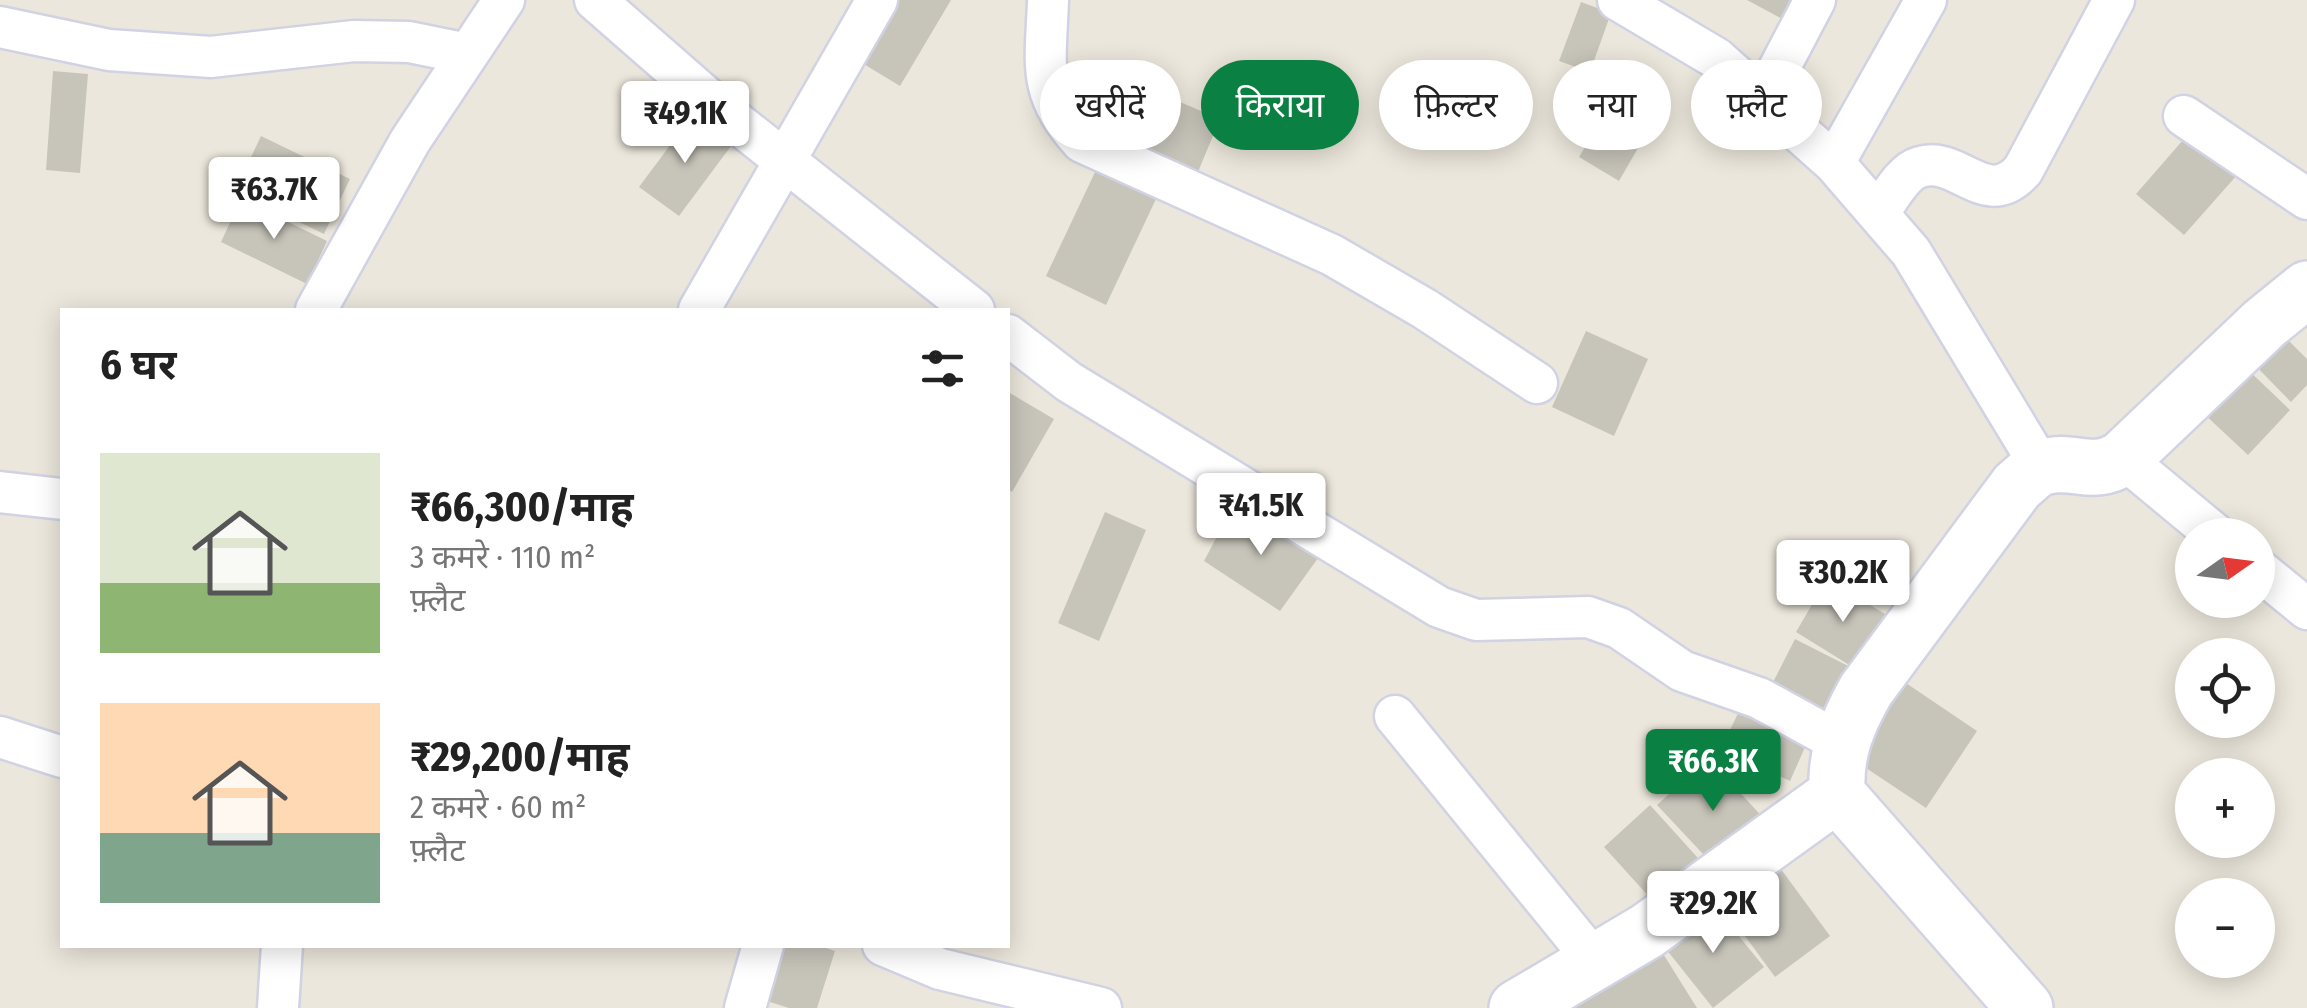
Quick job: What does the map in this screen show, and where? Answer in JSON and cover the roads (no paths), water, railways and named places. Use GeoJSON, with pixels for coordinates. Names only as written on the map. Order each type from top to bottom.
{"type":"FeatureCollection","features":[{"type":"Feature","properties":{"kind":"street"},"geometry":{"type":"LineString","coordinates":[[317,308],[401,156],[504,0]]}},
{"type":"Feature","properties":{"kind":"street"},"geometry":{"type":"LineString","coordinates":[[595,0],[785,162],[971,308]]}},
{"type":"Feature","properties":{"kind":"street"},"geometry":{"type":"LineString","coordinates":[[700,308],[877,0]]}},
{"type":"Feature","properties":{"kind":"street"},"geometry":{"type":"LineString","coordinates":[[1048,0],[1048,94],[1059,116],[1082,142],[1332,255],[1425,309],[1538,383]]}},
{"type":"Feature","properties":{"kind":"street"},"geometry":{"type":"LineString","coordinates":[[1618,0],[1718,60]]}},
{"type":"Feature","properties":{"kind":"street"},"geometry":{"type":"LineString","coordinates":[[1783,60],[1815,0]]}},
{"type":"Feature","properties":{"kind":"street"},"geometry":{"type":"LineString","coordinates":[[1834,163],[1926,0]]}},
{"type":"Feature","properties":{"kind":"street"},"geometry":{"type":"LineString","coordinates":[[1878,214],[1907,175],[1921,166],[1938,166],[1991,186],[2014,181],[2024,170],[2114,0]]}},
{"type":"Feature","properties":{"kind":"street"},"geometry":{"type":"LineString","coordinates":[[0,28],[109,50],[211,57],[354,41],[410,42],[468,54]]}},
{"type":"Feature","properties":{"kind":"street"},"geometry":{"type":"LineString","coordinates":[[2184,116],[2307,199]]}},
{"type":"Feature","properties":{"kind":"street"},"geometry":{"type":"LineString","coordinates":[[1820,150],[1911,252],[2041,467]]}},
{"type":"Feature","properties":{"kind":"street"},"geometry":{"type":"LineString","coordinates":[[1517,1008],[1596,964],[1839,768],[1845,726],[1866,690],[2017,486],[2041,467],[2109,467],[2300,308]]}},
{"type":"Feature","properties":{"kind":"street"},"geometry":{"type":"LineString","coordinates":[[1010,337],[1069,382],[1439,607],[1476,620],[1575,616],[1619,628],[1682,671],[1760,698],[1839,768],[2025,1008]]}},
{"type":"Feature","properties":{"kind":"street"},"geometry":{"type":"LineString","coordinates":[[2122,458],[2195,518]]}},
{"type":"Feature","properties":{"kind":"street"},"geometry":{"type":"LineString","coordinates":[[0,492],[60,499]]}},
{"type":"Feature","properties":{"kind":"street"},"geometry":{"type":"LineString","coordinates":[[2275,583],[2307,609]]}},
{"type":"Feature","properties":{"kind":"street"},"geometry":{"type":"LineString","coordinates":[[1395,716],[1596,964]]}},
{"type":"Feature","properties":{"kind":"street"},"geometry":{"type":"LineString","coordinates":[[0,737],[60,756]]}},
{"type":"Feature","properties":{"kind":"street"},"geometry":{"type":"LineString","coordinates":[[278,1008],[282,948]]}},
{"type":"Feature","properties":{"kind":"street"},"geometry":{"type":"LineString","coordinates":[[745,1008],[762,948]]}},
{"type":"Feature","properties":{"kind":"street"},"geometry":{"type":"LineString","coordinates":[[888,948],[955,991],[1101,1008]]}}]}
